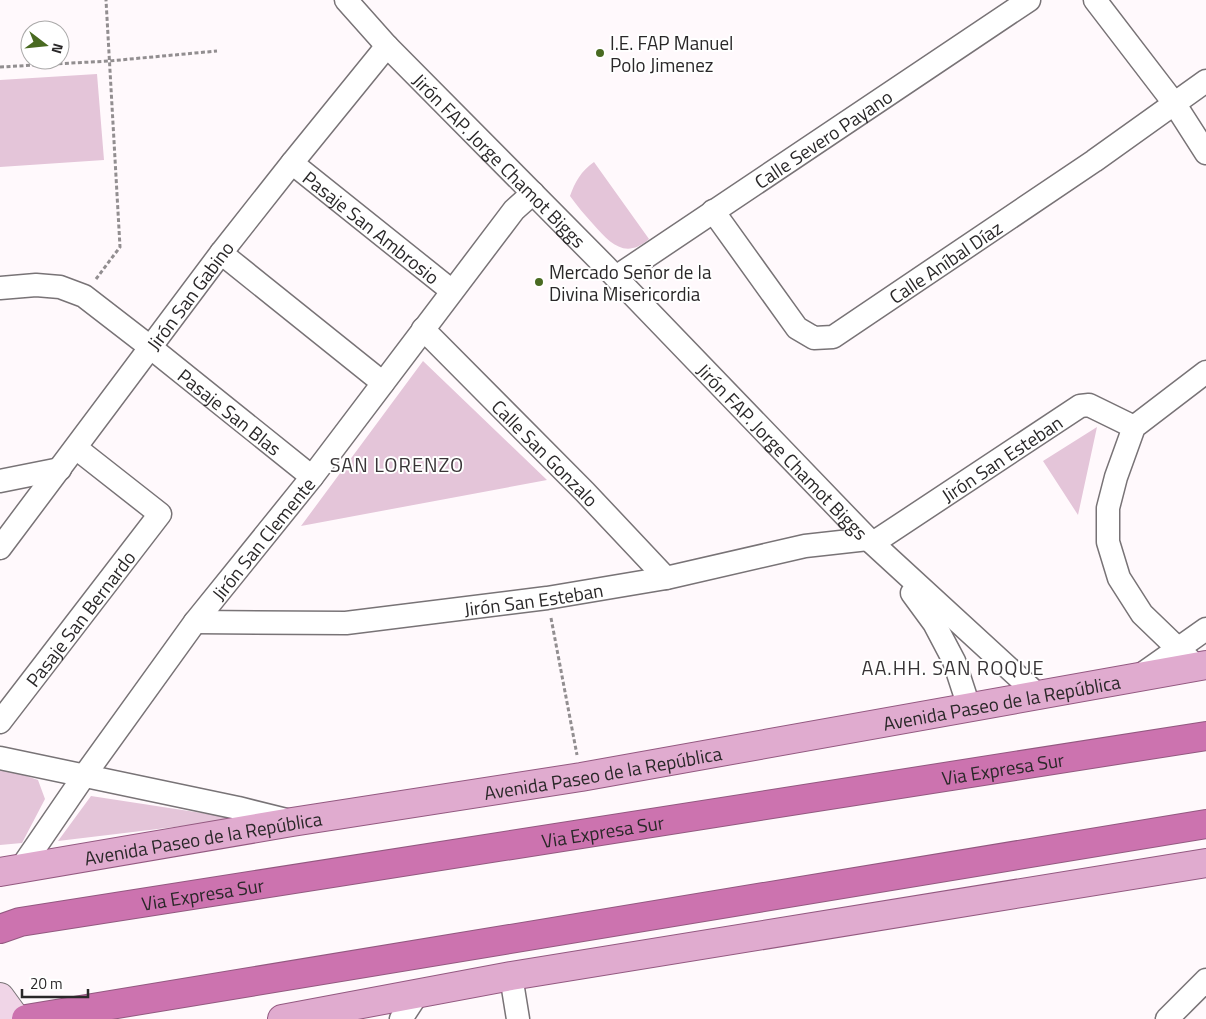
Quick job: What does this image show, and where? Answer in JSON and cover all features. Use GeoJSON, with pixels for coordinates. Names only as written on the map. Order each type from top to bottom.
{"type":"FeatureCollection","features":[{"type":"Feature","properties":{"kind":"highway","name":"Via Expresa Sur"},"geometry":{"type":"LineString","coordinates":[[0,929],[20,922],[1206,736]]}},
{"type":"Feature","properties":{"kind":"highway"},"geometry":{"type":"LineString","coordinates":[[26,1019],[1206,824]]}},
{"type":"Feature","properties":{"kind":"main road","name":"Avenida Paseo de la República"},"geometry":{"type":"LineString","coordinates":[[11,870],[292,822],[581,777],[1201,666]]}},
{"type":"Feature","properties":{"kind":"main road"},"geometry":{"type":"LineString","coordinates":[[282,1019],[512,976],[1206,864]]}},
{"type":"Feature","properties":{"kind":"main road"},"geometry":{"type":"LineString","coordinates":[[0,997],[16,1019]]}},
{"type":"Feature","properties":{"kind":"street","name":"Jirón FAP. Jorge Chamot Biggs"},"geometry":{"type":"LineString","coordinates":[[346,0],[387,46],[616,277],[876,546],[1038,695]]}},
{"type":"Feature","properties":{"kind":"street","name":"Calle Severo Payano"},"geometry":{"type":"LineString","coordinates":[[616,277],[1029,0]]}},
{"type":"Feature","properties":{"kind":"street"},"geometry":{"type":"LineString","coordinates":[[1095,0],[1174,104],[1206,153]]}},
{"type":"Feature","properties":{"kind":"street","name":"Jirón San Gabino"},"geometry":{"type":"LineString","coordinates":[[0,548],[221,253],[387,46]]}},
{"type":"Feature","properties":{"kind":"street","name":"Calle Aníbal Díaz"},"geometry":{"type":"LineString","coordinates":[[713,211],[797,328],[814,338],[833,337],[1094,161],[1206,81]]}},
{"type":"Feature","properties":{"kind":"street","name":"Pasaje San Ambrosio"},"geometry":{"type":"LineString","coordinates":[[292,163],[452,291]]}},
{"type":"Feature","properties":{"kind":"street","name":"Jirón San Clemente"},"geometry":{"type":"LineString","coordinates":[[11,870],[84,776],[195,622],[312,477],[514,210],[533,194]]}},
{"type":"Feature","properties":{"kind":"street"},"geometry":{"type":"LineString","coordinates":[[221,253],[383,383]]}},
{"type":"Feature","properties":{"kind":"street","name":"Pasaje San Blas"},"geometry":{"type":"LineString","coordinates":[[0,288],[36,285],[60,287],[84,296],[312,477]]}},
{"type":"Feature","properties":{"kind":"street","name":"Calle San Gonzalo"},"geometry":{"type":"LineString","coordinates":[[423,329],[585,492],[666,578]]}},
{"type":"Feature","properties":{"kind":"street"},"geometry":{"type":"LineString","coordinates":[[1201,666],[1176,648],[1142,614],[1119,578],[1108,542],[1108,508],[1116,477],[1134,427],[1206,372]]}},
{"type":"Feature","properties":{"kind":"street","name":"Jirón San Esteban"},"geometry":{"type":"LineString","coordinates":[[195,622],[346,623],[547,598],[666,578],[805,546],[876,546],[1080,406],[1089,405],[1134,427]]}},
{"type":"Feature","properties":{"kind":"street","name":"Pasaje San Bernardo"},"geometry":{"type":"LineString","coordinates":[[0,722],[160,514],[76,448]]}},
{"type":"Feature","properties":{"kind":"street"},"geometry":{"type":"LineString","coordinates":[[2,480],[60,470]]}},
{"type":"Feature","properties":{"kind":"street"},"geometry":{"type":"LineString","coordinates":[[2,480],[15,492],[20,506],[20,522]]}},
{"type":"Feature","properties":{"kind":"street","name":"Jirón FAP. Jorge Chamot Biggs"},"geometry":{"type":"LineString","coordinates":[[876,546],[934,623],[954,661],[969,708]]}},
{"type":"Feature","properties":{"kind":"street"},"geometry":{"type":"LineString","coordinates":[[1138,677],[1176,648],[1206,629]]}},
{"type":"Feature","properties":{"kind":"street"},"geometry":{"type":"LineString","coordinates":[[0,758],[238,808],[292,822]]}},
{"type":"Feature","properties":{"kind":"street"},"geometry":{"type":"LineString","coordinates":[[512,976],[518,1019]]}},
{"type":"Feature","properties":{"kind":"street"},"geometry":{"type":"LineString","coordinates":[[1167,1019],[1206,980]]}},
{"type":"Feature","properties":{"kind":"street"},"geometry":{"type":"LineString","coordinates":[[401,1019],[418,993]]}},
{"type":"Feature","properties":{"kind":"path"},"geometry":{"type":"LineString","coordinates":[[84,296],[120,247],[106,0]]}},
{"type":"Feature","properties":{"kind":"path"},"geometry":{"type":"LineString","coordinates":[[0,67],[109,61],[217,51]]}},
{"type":"Feature","properties":{"kind":"path"},"geometry":{"type":"LineString","coordinates":[[547,598],[581,777]]}},
{"type":"Feature","properties":{"kind":"shaded area"},"geometry":{"type":"Polygon","coordinates":[[[97,74],[104,160],[0,167],[0,80],[97,74]]]}},
{"type":"Feature","properties":{"kind":"shaded area"},"geometry":{"type":"Polygon","coordinates":[[[594,162],[649,239],[640,245],[633,248],[625,248],[618,247],[612,243],[593,224],[570,196],[579,177],[594,162]]]}},
{"type":"Feature","properties":{"kind":"shaded area"},"geometry":{"type":"Polygon","coordinates":[[[423,361],[547,480],[301,526],[423,361]]]}},
{"type":"Feature","properties":{"kind":"shaded area"},"geometry":{"type":"Polygon","coordinates":[[[1097,427],[1078,515],[1043,461],[1097,427]]]}},
{"type":"Feature","properties":{"kind":"shaded area"},"geometry":{"type":"Polygon","coordinates":[[[0,767],[38,780],[45,799],[22,843],[0,845],[0,767]]]}},
{"type":"Feature","properties":{"kind":"shaded area"},"geometry":{"type":"Polygon","coordinates":[[[91,796],[241,819],[58,841],[91,796]]]}},
{"type":"Feature","properties":{"kind":"place","name":"I.E. FAP Manuel Polo Jimenez"},"geometry":{"type":"Point","coordinates":[600,53]}},
{"type":"Feature","properties":{"kind":"place","name":"Mercado Señor de la Divina Misericordia"},"geometry":{"type":"Point","coordinates":[539,282]}},
{"type":"Feature","properties":{"kind":"district","name":"SAN LORENZO"},"geometry":{"type":"Point","coordinates":[397,464]}},
{"type":"Feature","properties":{"kind":"district","name":"AA.HH. SAN ROQUE"},"geometry":{"type":"Point","coordinates":[953,667]}}]}
